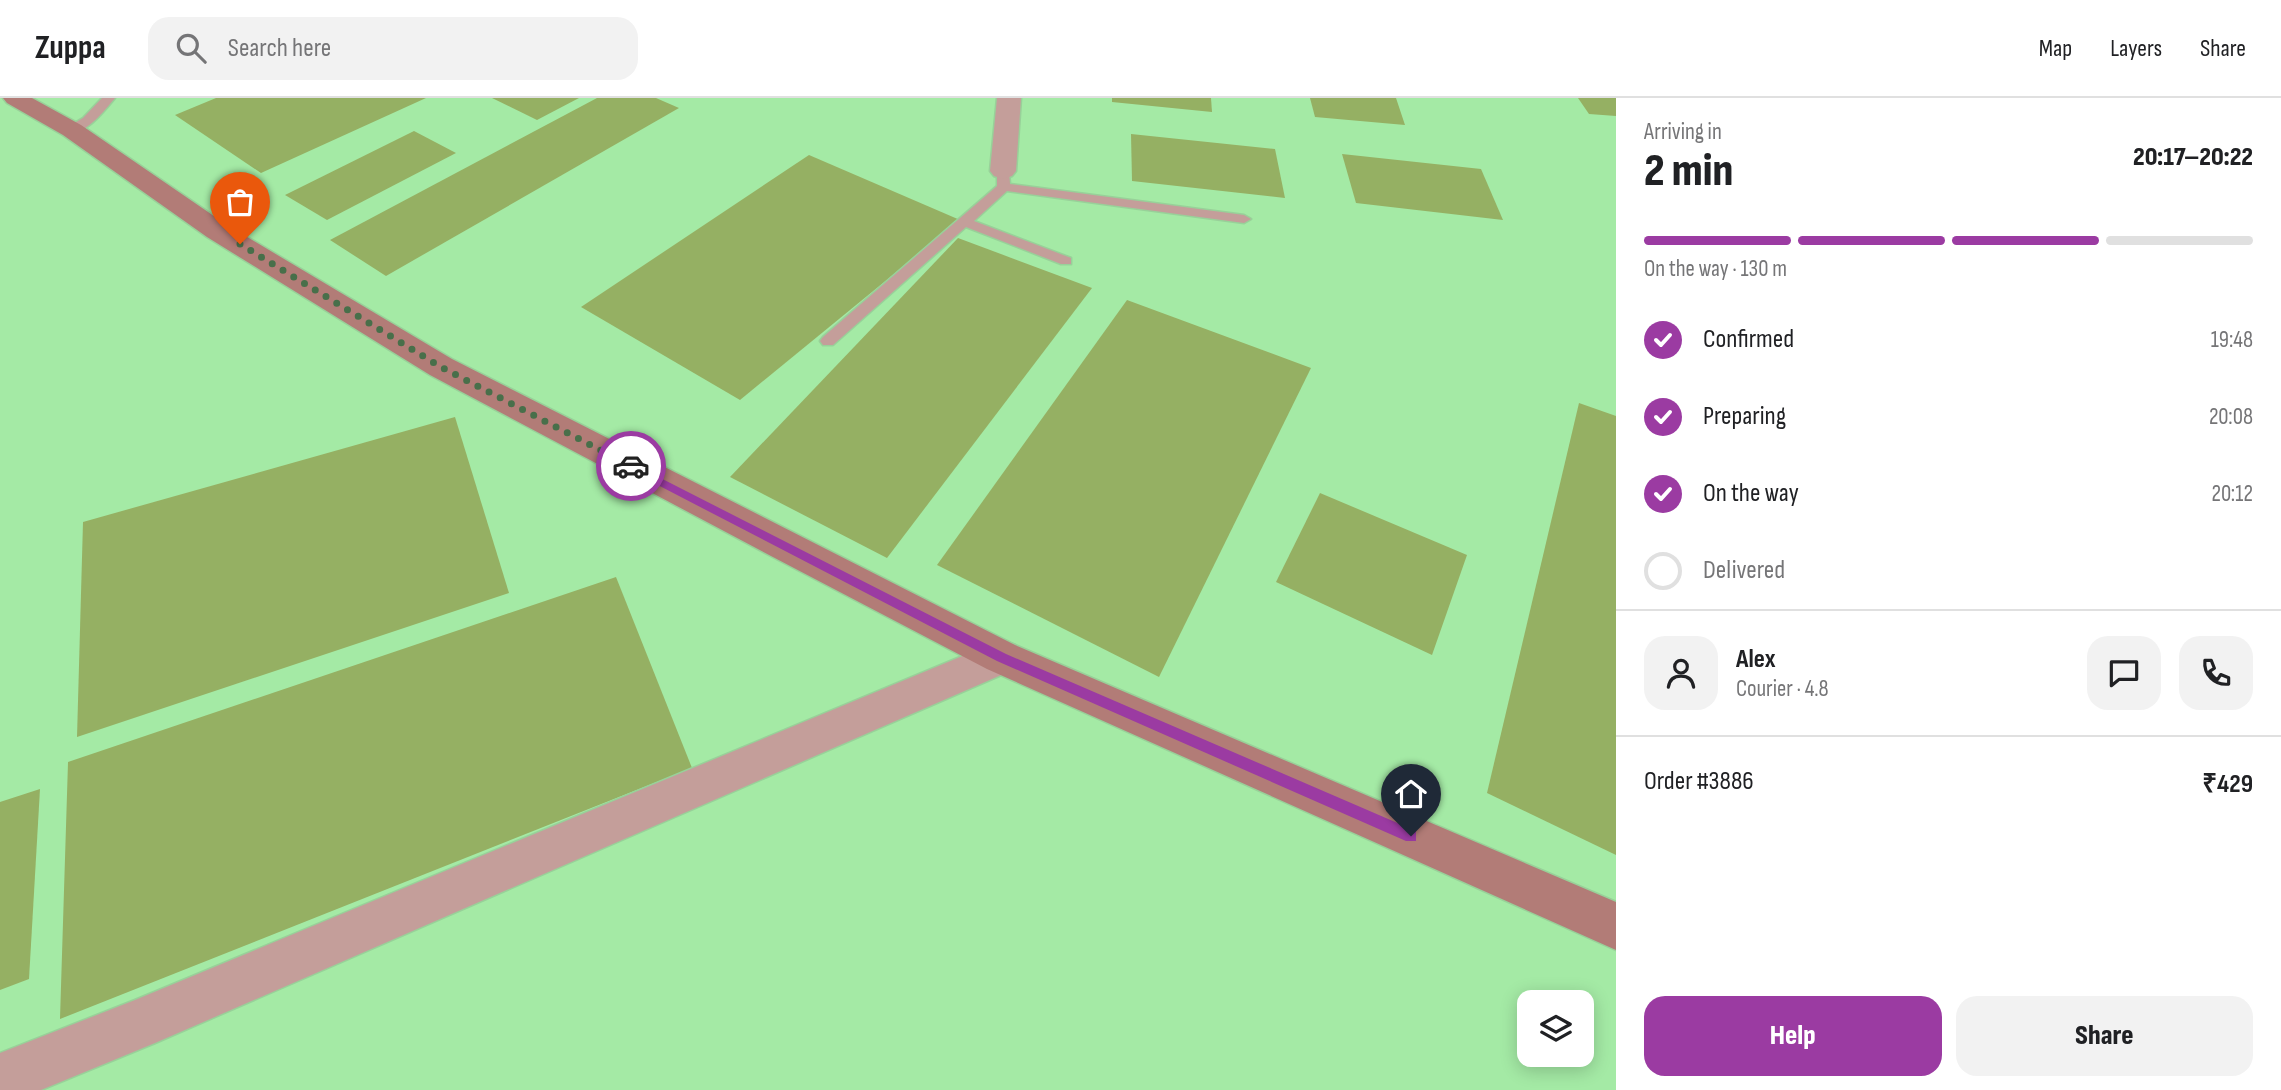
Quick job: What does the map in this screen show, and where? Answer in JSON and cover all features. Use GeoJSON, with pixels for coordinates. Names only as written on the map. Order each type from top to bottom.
{"type":"FeatureCollection","features":[{"type":"Feature","properties":{"kind":"main road"},"geometry":{"type":"LineString","coordinates":[[15,98],[72,130],[217,231],[441,367],[1002,657],[1616,926]]}},
{"type":"Feature","properties":{"kind":"street"},"geometry":{"type":"LineString","coordinates":[[1003,179],[1009,98]]}},
{"type":"Feature","properties":{"kind":"street"},"geometry":{"type":"LineString","coordinates":[[0,1080],[137,1025],[1002,657]]}},
{"type":"Feature","properties":{"kind":"lane"},"geometry":{"type":"LineString","coordinates":[[72,130],[87,121],[108,98]]}},
{"type":"Feature","properties":{"kind":"lane"},"geometry":{"type":"LineString","coordinates":[[828,341],[965,222],[1003,179],[1244,219]]}},
{"type":"Feature","properties":{"kind":"lane"},"geometry":{"type":"LineString","coordinates":[[965,222],[1066,261]]}},
{"type":"Feature","properties":{"kind":"shaded area"},"geometry":{"type":"Polygon","coordinates":[[[0,98],[1616,98],[1616,1090],[0,1090],[0,98]]]}},
{"type":"Feature","properties":{"kind":"building"},"geometry":{"type":"Polygon","coordinates":[[[216,98],[426,98],[261,173],[175,115],[216,98]]]}},
{"type":"Feature","properties":{"kind":"building"},"geometry":{"type":"Polygon","coordinates":[[[492,98],[579,98],[537,120],[492,98]]]}},
{"type":"Feature","properties":{"kind":"building"},"geometry":{"type":"Polygon","coordinates":[[[597,98],[656,98],[679,108],[386,276],[330,240],[597,98]]]}},
{"type":"Feature","properties":{"kind":"building"},"geometry":{"type":"Polygon","coordinates":[[[1112,98],[1211,98],[1212,112],[1112,102],[1112,98]]]}},
{"type":"Feature","properties":{"kind":"building"},"geometry":{"type":"Polygon","coordinates":[[[1310,98],[1396,98],[1405,125],[1315,117],[1310,98]]]}},
{"type":"Feature","properties":{"kind":"building"},"geometry":{"type":"Polygon","coordinates":[[[1578,98],[1616,98],[1616,116],[1589,114],[1578,98]]]}},
{"type":"Feature","properties":{"kind":"building"},"geometry":{"type":"Polygon","coordinates":[[[414,131],[456,153],[327,220],[285,195],[414,131]]]}},
{"type":"Feature","properties":{"kind":"building"},"geometry":{"type":"Polygon","coordinates":[[[1131,134],[1275,149],[1285,198],[1132,181],[1131,134]]]}},
{"type":"Feature","properties":{"kind":"building"},"geometry":{"type":"Polygon","coordinates":[[[1342,154],[1481,169],[1503,220],[1356,203],[1342,154]]]}},
{"type":"Feature","properties":{"kind":"building"},"geometry":{"type":"Polygon","coordinates":[[[809,155],[960,220],[740,400],[581,307],[809,155]]]}},
{"type":"Feature","properties":{"kind":"building"},"geometry":{"type":"Polygon","coordinates":[[[958,238],[1092,288],[887,558],[730,477],[958,238]]]}},
{"type":"Feature","properties":{"kind":"building"},"geometry":{"type":"Polygon","coordinates":[[[1127,300],[1311,368],[1159,677],[937,565],[1127,300]]]}},
{"type":"Feature","properties":{"kind":"building"},"geometry":{"type":"Polygon","coordinates":[[[1579,403],[1616,416],[1616,855],[1487,793],[1579,403]]]}},
{"type":"Feature","properties":{"kind":"building"},"geometry":{"type":"Polygon","coordinates":[[[455,417],[509,593],[77,737],[83,522],[455,417]]]}},
{"type":"Feature","properties":{"kind":"building"},"geometry":{"type":"Polygon","coordinates":[[[1320,493],[1467,555],[1432,655],[1276,582],[1320,493]]]}},
{"type":"Feature","properties":{"kind":"building"},"geometry":{"type":"Polygon","coordinates":[[[616,577],[692,768],[60,1019],[68,762],[616,577]]]}},
{"type":"Feature","properties":{"kind":"building"},"geometry":{"type":"Polygon","coordinates":[[[40,789],[29,979],[0,990],[0,802],[40,789]]]}},
{"type":"Feature","properties":{"kind":"way so far"},"geometry":{"type":"LineString","coordinates":[[240,244],[441,367],[631,466]]}},
{"type":"Feature","properties":{"kind":"route"},"geometry":{"type":"LineString","coordinates":[[631,466],[1002,657],[1411,836]]}}]}
